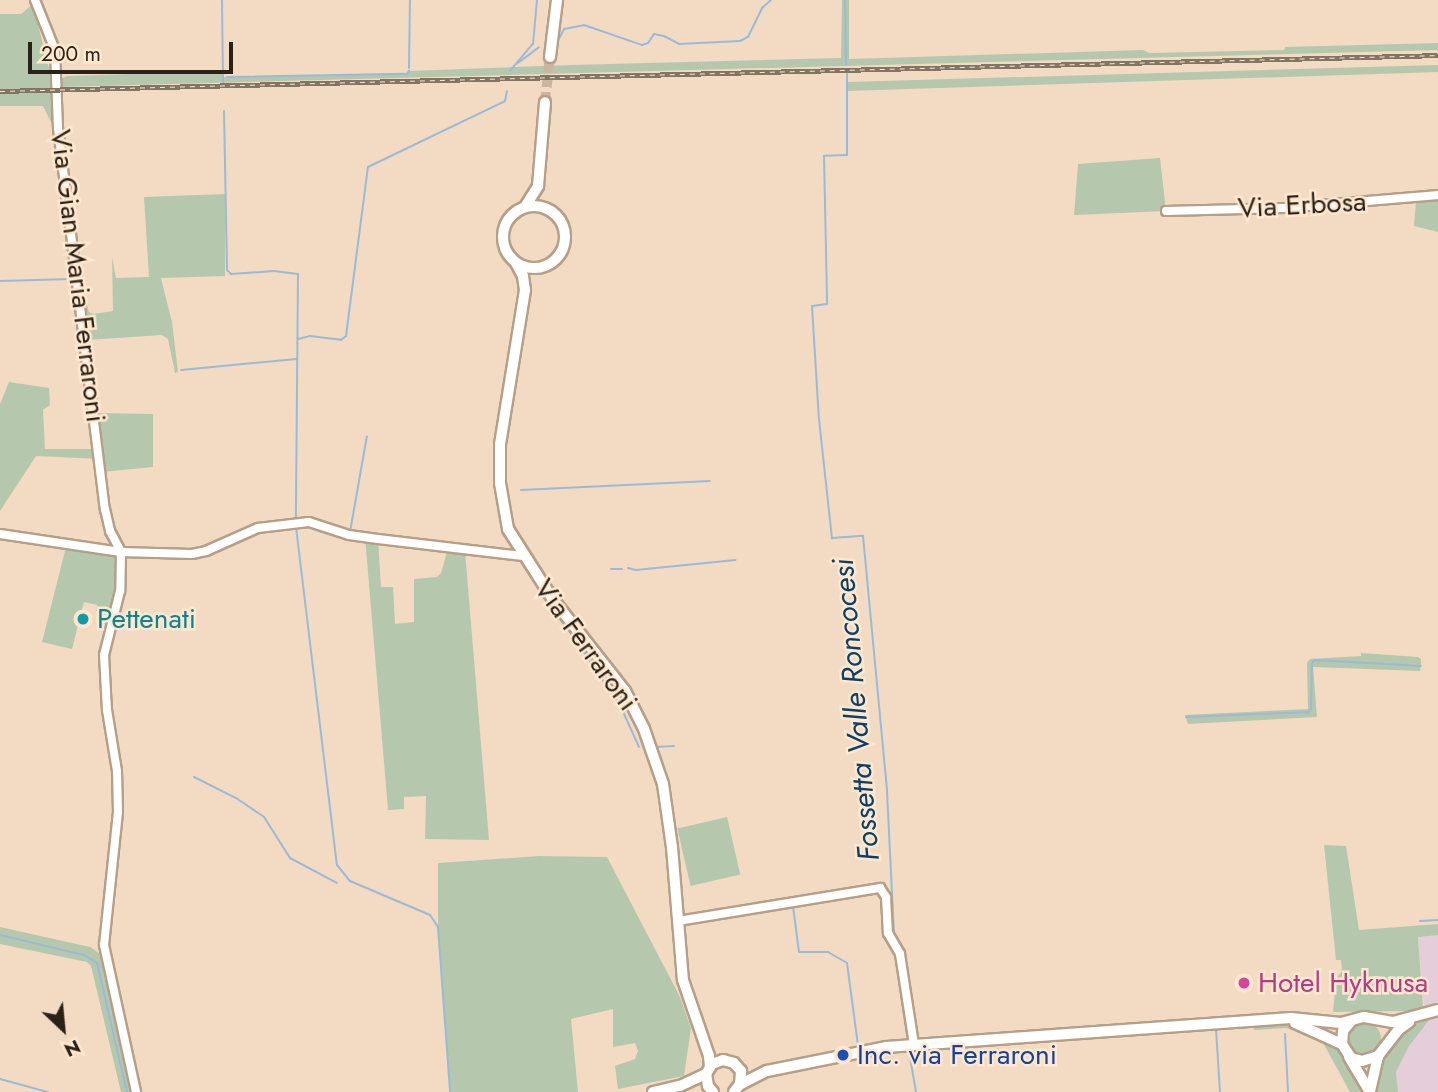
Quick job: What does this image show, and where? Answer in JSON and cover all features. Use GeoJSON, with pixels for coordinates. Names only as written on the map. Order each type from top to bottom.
{"type":"FeatureCollection","features":[{"type":"Feature","properties":{"kind":"main road"},"geometry":{"type":"LineString","coordinates":[[550,57],[557,0]]}},
{"type":"Feature","properties":{"kind":"main road"},"geometry":{"type":"LineString","coordinates":[[538,186],[524,207],[510,217],[503,233],[505,250],[516,263],[538,269],[554,262],[565,242],[561,220],[547,209],[538,186],[545,102]]}},
{"type":"Feature","properties":{"kind":"main road"},"geometry":{"type":"LineString","coordinates":[[524,207],[547,209]]}},
{"type":"Feature","properties":{"kind":"main road","name":"Via Ferraroni"},"geometry":{"type":"LineString","coordinates":[[516,263],[523,276],[525,290],[503,413],[499,466],[508,529],[523,556],[568,621],[625,691],[641,722],[663,784],[683,980],[705,1042],[712,1091]]}},
{"type":"Feature","properties":{"kind":"main road","name":"Via Ferraroni"},"geometry":{"type":"LineString","coordinates":[[525,290],[538,269]]}},
{"type":"Feature","properties":{"kind":"main road","name":"Via Ferraroni"},"geometry":{"type":"LineString","coordinates":[[705,1042],[738,1068]]}},
{"type":"Feature","properties":{"kind":"main road"},"geometry":{"type":"LineString","coordinates":[[708,1071],[717,1061],[725,1060]]}},
{"type":"Feature","properties":{"kind":"main road"},"geometry":{"type":"LineString","coordinates":[[737,1088],[738,1068]]}},
{"type":"Feature","properties":{"kind":"street","name":"Via Gian Maria Ferraroni"},"geometry":{"type":"LineString","coordinates":[[34,0],[55,50],[58,128],[88,351],[105,509],[110,531],[121,552],[119,599],[104,655],[107,710],[117,771],[118,812],[104,945],[136,1092]]}},
{"type":"Feature","properties":{"kind":"street","name":"Via Erbosa"},"geometry":{"type":"LineString","coordinates":[[1166,211],[1284,208],[1438,195]]}},
{"type":"Feature","properties":{"kind":"street"},"geometry":{"type":"LineString","coordinates":[[0,534],[121,552],[200,554],[252,530],[312,523],[349,535],[378,540],[523,556]]}},
{"type":"Feature","properties":{"kind":"street"},"geometry":{"type":"LineString","coordinates":[[678,920],[878,887],[886,897],[887,929],[899,950],[914,1044]]}},
{"type":"Feature","properties":{"kind":"street"},"geometry":{"type":"LineString","coordinates":[[738,1068],[767,1071],[914,1044],[1282,1020],[1329,1022],[1364,1017],[1393,1022],[1438,1010]]}},
{"type":"Feature","properties":{"kind":"street"},"geometry":{"type":"LineString","coordinates":[[1352,1020],[1343,1031],[1345,1049],[1370,1092],[1378,1056],[1386,1044],[1412,1019]]}},
{"type":"Feature","properties":{"kind":"street"},"geometry":{"type":"LineString","coordinates":[[1282,1020],[1332,1038],[1362,1061],[1378,1056]]}},
{"type":"Feature","properties":{"kind":"street"},"geometry":{"type":"LineString","coordinates":[[1376,1020],[1385,1031],[1386,1044]]}},
{"type":"Feature","properties":{"kind":"street"},"geometry":{"type":"LineString","coordinates":[[1329,1022],[1332,1038]]}},
{"type":"Feature","properties":{"kind":"street"},"geometry":{"type":"LineString","coordinates":[[653,1092],[680,1086],[708,1071]]}},
{"type":"Feature","properties":{"kind":"street"},"geometry":{"type":"LineString","coordinates":[[737,1088],[767,1071]]}},
{"type":"Feature","properties":{"kind":"street"},"geometry":{"type":"LineString","coordinates":[[680,1086],[712,1091]]}},
{"type":"Feature","properties":{"kind":"shaded area"},"geometry":{"type":"Polygon","coordinates":[[[1438,935],[1438,1004],[1424,1006],[1418,936],[1438,935]]]}},
{"type":"Feature","properties":{"kind":"shaded area"},"geometry":{"type":"Polygon","coordinates":[[[1438,1018],[1438,1092],[1398,1092],[1396,1072],[1409,1046],[1430,1019],[1438,1018]]]}},
{"type":"Feature","properties":{"kind":"green space"},"geometry":{"type":"Polygon","coordinates":[[[842,0],[849,0],[849,59],[1143,50],[1149,53],[1284,50],[1285,47],[1438,43],[1438,50],[59,87],[58,80],[67,76],[222,71],[223,77],[407,74],[409,71],[571,65],[841,58],[842,0]]]}},
{"type":"Feature","properties":{"kind":"green space"},"geometry":{"type":"Polygon","coordinates":[[[33,4],[53,85],[55,123],[52,124],[43,106],[0,106],[0,14],[21,14],[33,4]]]}},
{"type":"Feature","properties":{"kind":"green space"},"geometry":{"type":"Polygon","coordinates":[[[1438,65],[1438,72],[847,91],[847,82],[1438,65]]]}},
{"type":"Feature","properties":{"kind":"green space"},"geometry":{"type":"Polygon","coordinates":[[[1160,158],[1166,211],[1074,215],[1078,164],[1160,158]]]}},
{"type":"Feature","properties":{"kind":"green space"},"geometry":{"type":"Polygon","coordinates":[[[225,194],[225,276],[161,278],[172,322],[178,372],[175,373],[168,339],[162,335],[87,340],[79,300],[86,300],[89,312],[93,314],[113,311],[112,257],[116,278],[149,277],[144,197],[225,194]]]}},
{"type":"Feature","properties":{"kind":"green space"},"geometry":{"type":"Polygon","coordinates":[[[1438,200],[1438,232],[1414,226],[1416,201],[1438,200]]]}},
{"type":"Feature","properties":{"kind":"green space"},"geometry":{"type":"Polygon","coordinates":[[[9,382],[49,388],[50,405],[43,410],[45,449],[99,449],[95,413],[153,414],[153,467],[102,472],[100,459],[36,456],[0,511],[0,404],[9,382]]]}},
{"type":"Feature","properties":{"kind":"green space"},"geometry":{"type":"Polygon","coordinates":[[[365,537],[378,539],[381,587],[393,587],[395,624],[414,622],[414,579],[437,577],[441,573],[448,549],[465,551],[489,840],[425,839],[426,796],[404,797],[404,809],[388,810],[365,537]]]}},
{"type":"Feature","properties":{"kind":"green space"},"geometry":{"type":"Polygon","coordinates":[[[67,543],[121,552],[114,616],[96,611],[97,605],[84,602],[72,649],[42,642],[67,543]]]}},
{"type":"Feature","properties":{"kind":"green space"},"geometry":{"type":"Polygon","coordinates":[[[1361,653],[1418,657],[1421,659],[1420,671],[1313,667],[1317,717],[1188,724],[1185,715],[1308,709],[1307,663],[1310,659],[1361,656],[1361,653]]]}},
{"type":"Feature","properties":{"kind":"green space"},"geometry":{"type":"Polygon","coordinates":[[[727,817],[740,874],[691,886],[677,828],[727,817]]]}},
{"type":"Feature","properties":{"kind":"green space"},"geometry":{"type":"Polygon","coordinates":[[[1324,845],[1346,846],[1359,930],[1438,924],[1438,935],[1418,937],[1423,1007],[1408,1011],[1333,1012],[1336,979],[1342,971],[1341,960],[1336,960],[1324,845]]]}},
{"type":"Feature","properties":{"kind":"green space"},"geometry":{"type":"Polygon","coordinates":[[[539,856],[607,857],[680,997],[691,1028],[684,1076],[618,1089],[615,1066],[635,1059],[638,1051],[635,1043],[613,1047],[613,1009],[571,1019],[578,1092],[450,1092],[438,927],[438,863],[539,856]]]}},
{"type":"Feature","properties":{"kind":"green space"},"geometry":{"type":"Polygon","coordinates":[[[0,927],[90,947],[106,958],[134,1092],[121,1092],[91,966],[87,962],[0,944],[0,927]]]}},
{"type":"Feature","properties":{"kind":"green space"},"geometry":{"type":"Polygon","coordinates":[[[1253,1019],[1304,1028],[1336,1044],[1365,1092],[1350,1092],[1321,1039],[1286,1028],[1254,1030],[1253,1019]]]}},
{"type":"Feature","properties":{"kind":"green space"},"geometry":{"type":"Polygon","coordinates":[[[1430,1019],[1409,1046],[1396,1072],[1398,1092],[1374,1092],[1376,1071],[1398,1035],[1409,1026],[1430,1019]]]}},
{"type":"Feature","properties":{"kind":"green space"},"geometry":{"type":"Polygon","coordinates":[[[1364,1022],[1376,1027],[1381,1039],[1376,1051],[1364,1056],[1352,1051],[1347,1039],[1352,1027],[1364,1022]]]}},
{"type":"Feature","properties":{"kind":"waterway"},"geometry":{"type":"LineString","coordinates":[[222,0],[223,84]]}},
{"type":"Feature","properties":{"kind":"waterway"},"geometry":{"type":"LineString","coordinates":[[409,68],[410,0]]}},
{"type":"Feature","properties":{"kind":"waterway"},"geometry":{"type":"LineString","coordinates":[[510,71],[533,44],[537,0]]}},
{"type":"Feature","properties":{"kind":"waterway"},"geometry":{"type":"LineString","coordinates":[[560,37],[564,29],[584,25],[642,45],[648,43],[654,34],[679,44],[740,41],[748,37],[762,8],[771,0]]}},
{"type":"Feature","properties":{"kind":"waterway","name":"Fossetta Valle Roncocesi"},"geometry":{"type":"LineString","coordinates":[[845,0],[846,65]]}},
{"type":"Feature","properties":{"kind":"waterway"},"geometry":{"type":"LineString","coordinates":[[518,63],[539,47]]}},
{"type":"Feature","properties":{"kind":"waterway"},"geometry":{"type":"LineString","coordinates":[[227,77],[407,74],[409,71]]}},
{"type":"Feature","properties":{"kind":"waterway","name":"Fossetta Valle Roncocesi"},"geometry":{"type":"LineString","coordinates":[[847,74],[847,155],[824,156],[827,304],[812,306],[819,419],[832,538],[863,536],[887,791],[894,936]]}},
{"type":"Feature","properties":{"kind":"waterway"},"geometry":{"type":"LineString","coordinates":[[298,339],[310,336],[341,340],[346,336],[368,167],[505,101],[507,91]]}},
{"type":"Feature","properties":{"kind":"waterway"},"geometry":{"type":"LineString","coordinates":[[224,111],[227,270],[231,274],[274,271],[298,274],[296,518]]}},
{"type":"Feature","properties":{"kind":"waterway"},"geometry":{"type":"LineString","coordinates":[[0,281],[72,279]]}},
{"type":"Feature","properties":{"kind":"waterway"},"geometry":{"type":"LineString","coordinates":[[181,370],[296,359]]}},
{"type":"Feature","properties":{"kind":"waterway"},"geometry":{"type":"LineString","coordinates":[[350,532],[367,436]]}},
{"type":"Feature","properties":{"kind":"waterway"},"geometry":{"type":"LineString","coordinates":[[521,490],[710,481]]}},
{"type":"Feature","properties":{"kind":"waterway"},"geometry":{"type":"LineString","coordinates":[[296,527],[337,865],[350,881],[430,915],[438,927],[450,1092]]}},
{"type":"Feature","properties":{"kind":"waterway"},"geometry":{"type":"LineString","coordinates":[[386,544],[465,555]]}},
{"type":"Feature","properties":{"kind":"waterway"},"geometry":{"type":"LineString","coordinates":[[628,568],[636,570],[735,560]]}},
{"type":"Feature","properties":{"kind":"waterway"},"geometry":{"type":"LineString","coordinates":[[524,565],[539,587]]}},
{"type":"Feature","properties":{"kind":"waterway"},"geometry":{"type":"LineString","coordinates":[[611,569],[622,569]]}},
{"type":"Feature","properties":{"kind":"waterway"},"geometry":{"type":"LineString","coordinates":[[554,609],[620,705],[639,747]]}},
{"type":"Feature","properties":{"kind":"waterway"},"geometry":{"type":"LineString","coordinates":[[1186,717],[1308,712],[1311,709],[1312,663],[1315,660],[1421,666]]}},
{"type":"Feature","properties":{"kind":"waterway"},"geometry":{"type":"LineString","coordinates":[[654,747],[674,746]]}},
{"type":"Feature","properties":{"kind":"waterway"},"geometry":{"type":"LineString","coordinates":[[194,777],[236,798],[264,817],[290,858],[337,883]]}},
{"type":"Feature","properties":{"kind":"waterway"},"geometry":{"type":"LineString","coordinates":[[793,906],[799,952],[828,952],[847,963],[858,1045]]}},
{"type":"Feature","properties":{"kind":"waterway"},"geometry":{"type":"LineString","coordinates":[[1420,921],[1438,920]]}},
{"type":"Feature","properties":{"kind":"waterway"},"geometry":{"type":"LineString","coordinates":[[0,935],[84,955],[97,963],[127,1092]]}},
{"type":"Feature","properties":{"kind":"waterway","name":"Fossetta Valle Roncocesi"},"geometry":{"type":"LineString","coordinates":[[895,952],[907,1035]]}},
{"type":"Feature","properties":{"kind":"waterway"},"geometry":{"type":"LineString","coordinates":[[1066,1039],[1216,1029],[1220,1092]]}},
{"type":"Feature","properties":{"kind":"waterway"},"geometry":{"type":"LineString","coordinates":[[1285,1034],[1288,1092]]}},
{"type":"Feature","properties":{"kind":"waterway","name":"Fossetta Valle Roncocesi"},"geometry":{"type":"LineString","coordinates":[[909,1051],[916,1092]]}},
{"type":"Feature","properties":{"kind":"waterway"},"geometry":{"type":"LineString","coordinates":[[0,1079],[48,1092]]}},
{"type":"Feature","properties":{"kind":"tunnel"},"geometry":{"type":"LineString","coordinates":[[545,102],[550,57]]}},
{"type":"Feature","properties":{"kind":"railway"},"geometry":{"type":"LineString","coordinates":[[0,91],[1438,55]]}},
{"type":"Feature","properties":{"kind":"place","name":"Pettenati"},"geometry":{"type":"Point","coordinates":[83,619]}},
{"type":"Feature","properties":{"kind":"place","name":"Hotel Hyknusa"},"geometry":{"type":"Point","coordinates":[1244,983]}},
{"type":"Feature","properties":{"kind":"place","name":"Inc. via Ferraroni"},"geometry":{"type":"Point","coordinates":[843,1055]}}]}
